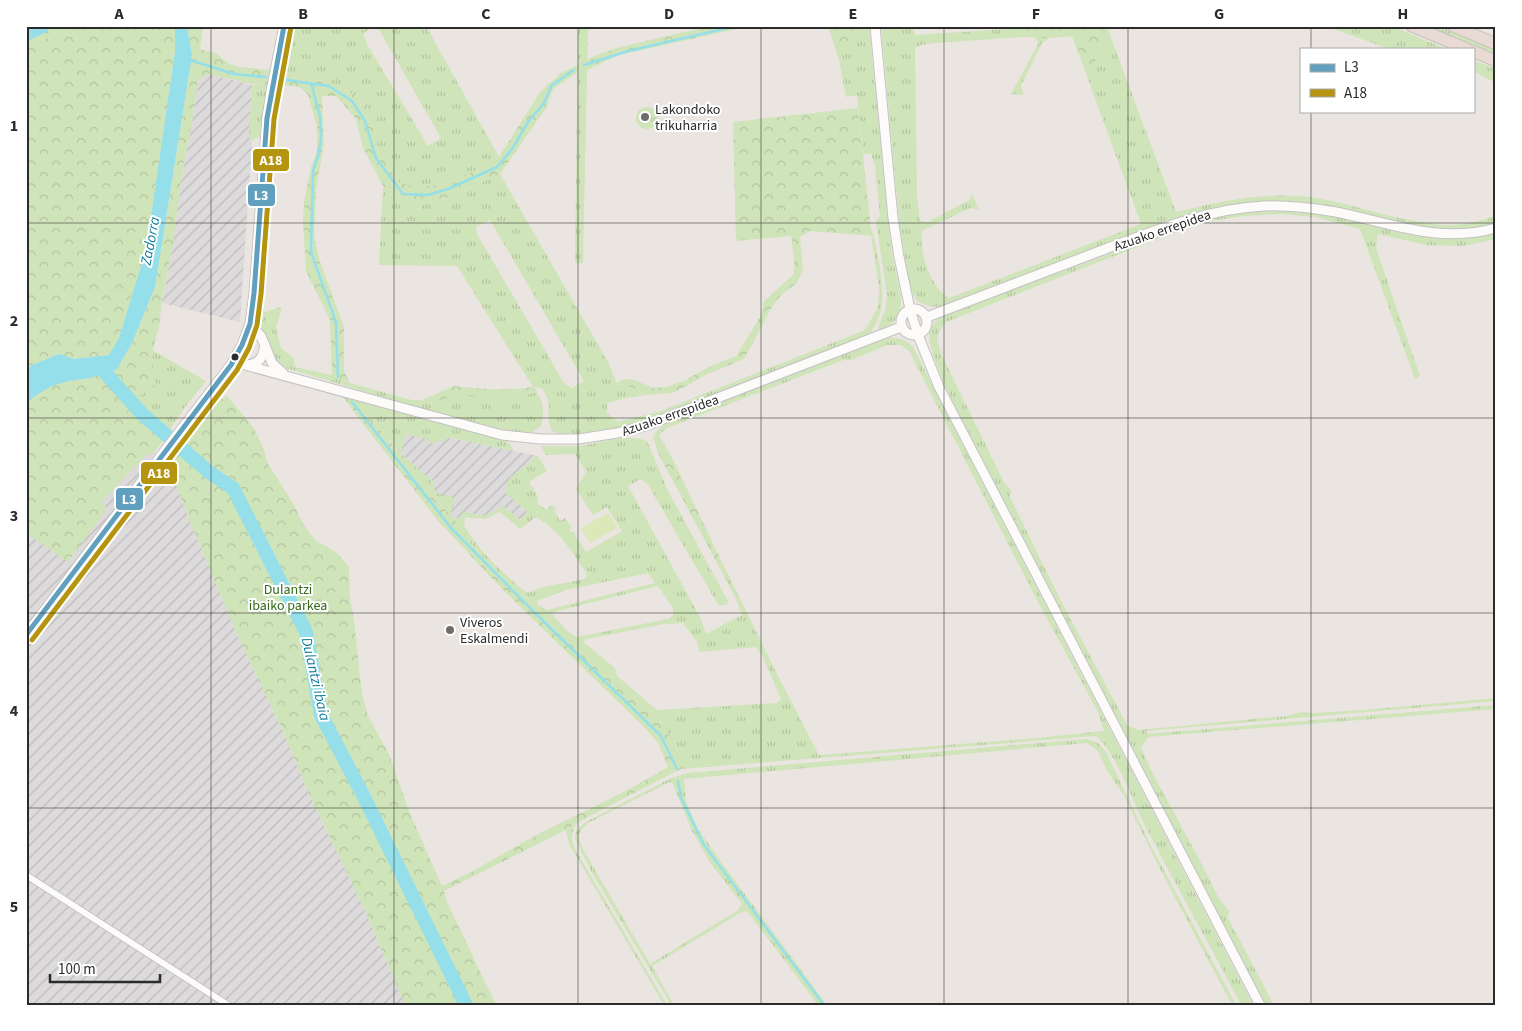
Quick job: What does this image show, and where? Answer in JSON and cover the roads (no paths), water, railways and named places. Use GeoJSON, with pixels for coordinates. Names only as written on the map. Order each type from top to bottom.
{"type":"FeatureCollection","features":[{"type":"Feature","properties":{"kind":"highway"},"geometry":{"type":"LineString","coordinates":[[1412,26],[1465,48]]}},
{"type":"Feature","properties":{"kind":"highway"},"geometry":{"type":"LineString","coordinates":[[1453,26],[1496,44]]}},
{"type":"Feature","properties":{"kind":"highway"},"geometry":{"type":"LineString","coordinates":[[1474,51],[1496,61]]}},
{"type":"Feature","properties":{"kind":"street"},"geometry":{"type":"LineString","coordinates":[[26,635],[205,400],[231,365],[242,345],[250,324],[267,118],[284,26]]}},
{"type":"Feature","properties":{"kind":"street"},"geometry":{"type":"LineString","coordinates":[[875,26],[893,218],[903,280],[918,335],[939,387],[1260,1005]]}},
{"type":"Feature","properties":{"kind":"street","name":"Azuako errepidea"},"geometry":{"type":"LineString","coordinates":[[927,317],[1157,230],[1202,215],[1227,210],[1265,206],[1307,208],[1337,213],[1407,230],[1431,233],[1469,233],[1496,228]]}},
{"type":"Feature","properties":{"kind":"street"},"geometry":{"type":"LineString","coordinates":[[910,309],[920,310],[927,317],[926,328],[918,335],[911,335],[906,332],[900,320],[903,313],[910,309]]}},
{"type":"Feature","properties":{"kind":"street"},"geometry":{"type":"LineString","coordinates":[[250,324],[261,336],[272,363],[285,375]]}},
{"type":"Feature","properties":{"kind":"street","name":"Azuako errepidea"},"geometry":{"type":"LineString","coordinates":[[231,365],[245,365],[285,375],[502,435],[541,439],[579,439],[618,433],[669,418],[902,327]]}},
{"type":"Feature","properties":{"kind":"street"},"geometry":{"type":"LineString","coordinates":[[245,365],[255,364],[259,360],[265,345]]}},
{"type":"Feature","properties":{"kind":"street"},"geometry":{"type":"LineString","coordinates":[[26,876],[228,1005]]}},
{"type":"Feature","properties":{"kind":"water","name":"Zadorra"},"geometry":{"type":"Polygon","coordinates":[[[175,26],[187,26],[192,55],[155,287],[132,343],[117,369],[90,378],[52,386],[26,404],[26,370],[32,365],[59,354],[74,359],[109,355],[119,338],[146,250],[175,52],[175,26]]]}},
{"type":"Feature","properties":{"kind":"waterway"},"geometry":{"type":"LineString","coordinates":[[26,34],[43,26]]}},
{"type":"Feature","properties":{"kind":"waterway"},"geometry":{"type":"LineString","coordinates":[[584,65],[628,51],[736,26]]}},
{"type":"Feature","properties":{"kind":"waterway"},"geometry":{"type":"LineString","coordinates":[[190,60],[234,74],[266,77]]}},
{"type":"Feature","properties":{"kind":"waterway"},"geometry":{"type":"LineString","coordinates":[[279,79],[329,86],[352,101],[365,121],[376,158],[403,194],[428,195],[448,189],[497,167],[512,149],[528,122],[544,103],[552,85],[574,70]]}},
{"type":"Feature","properties":{"kind":"waterway"},"geometry":{"type":"LineString","coordinates":[[311,83],[320,116],[321,138],[319,153],[313,171],[311,252],[336,322],[338,377]]}},
{"type":"Feature","properties":{"kind":"waterway","name":"Dulantzi ibaia"},"geometry":{"type":"LineString","coordinates":[[100,367],[142,414],[210,473],[233,488],[306,632],[321,715],[363,795],[466,1005]]}},
{"type":"Feature","properties":{"kind":"waterway"},"geometry":{"type":"LineString","coordinates":[[352,402],[451,528],[661,736],[677,769]]}},
{"type":"Feature","properties":{"kind":"waterway"},"geometry":{"type":"LineString","coordinates":[[678,781],[681,798],[704,845],[824,1005]]}},
{"type":"Feature","properties":{"kind":"place","name":"Lakondoko trikuharria"},"geometry":{"type":"Point","coordinates":[645,117]}},
{"type":"Feature","properties":{"kind":"place","name":"Viveros Eskalmendi"},"geometry":{"type":"Point","coordinates":[450,630]}},
{"type":"Feature","properties":{"kind":"park label","name":"Dulantzi ibaiko parkea"},"geometry":{"type":"Point","coordinates":[288,598]}}]}
